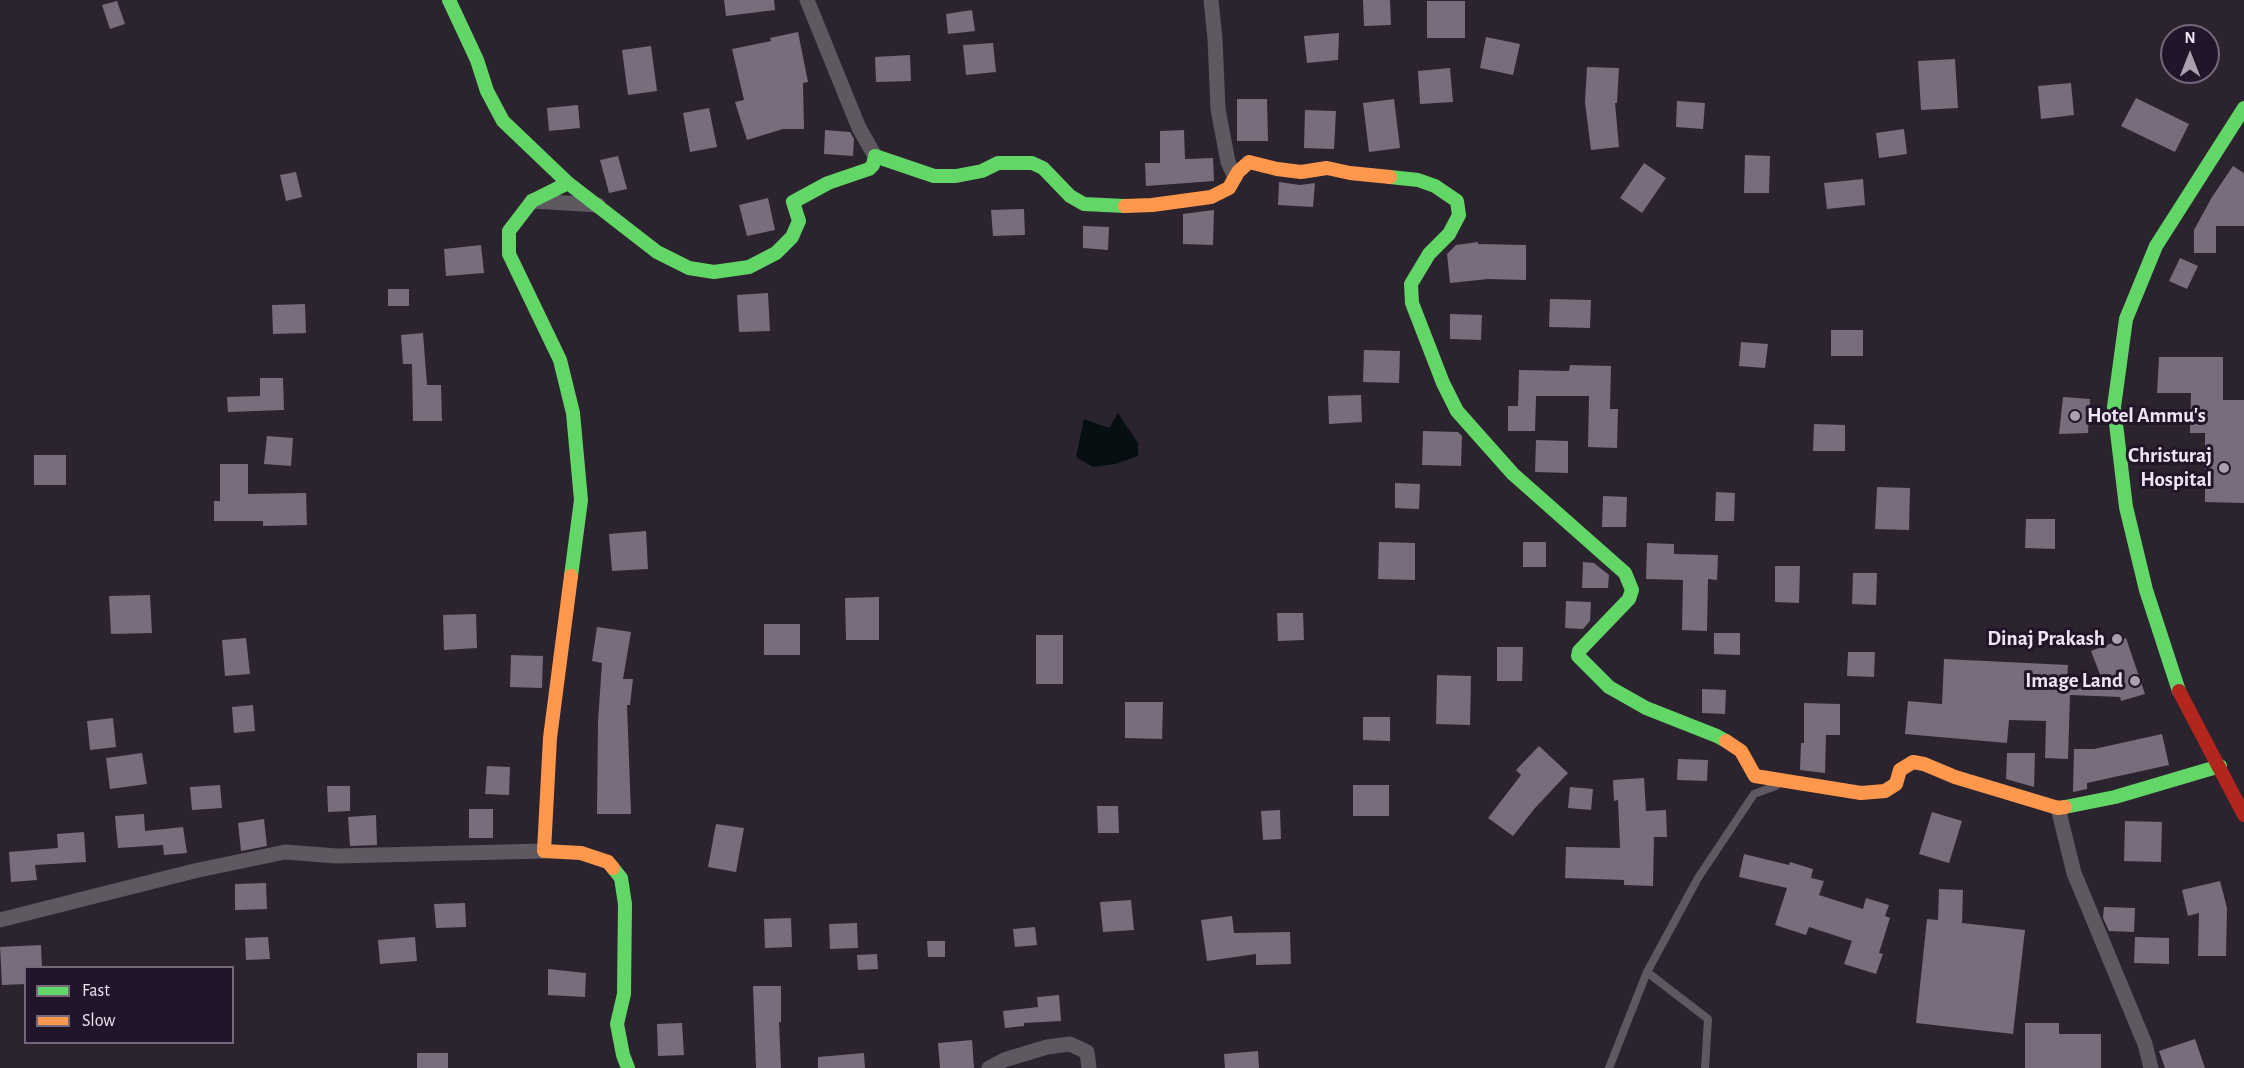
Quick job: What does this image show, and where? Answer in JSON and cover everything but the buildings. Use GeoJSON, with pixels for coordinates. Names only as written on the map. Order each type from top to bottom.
{"type":"FeatureCollection","features":[{"type":"Feature","properties":{"kind":"street"},"geometry":{"type":"LineString","coordinates":[[449,0],[477,60],[487,91],[503,121],[567,183],[657,252],[688,268],[714,272],[749,267],[776,253],[792,237],[799,221],[793,201],[828,183],[868,169],[873,165],[875,156]]}},
{"type":"Feature","properties":{"kind":"street"},"geometry":{"type":"LineString","coordinates":[[807,0],[859,128],[875,156],[934,176],[956,176],[982,171],[998,163],[1032,163],[1043,168],[1070,196],[1084,204],[1152,205],[1211,197],[1229,188],[1235,177],[1249,162],[1301,172],[1327,168],[1370,176],[1418,180],[1435,186],[1457,201],[1459,215],[1454,225],[1449,234],[1429,254],[1411,284],[1412,303],[1443,383],[1457,411],[1513,474],[1625,573],[1632,590],[1629,599],[1579,651],[1578,657],[1609,687],[1646,708],[1717,736],[1741,751],[1755,776],[1861,793],[1885,791],[1896,784],[1900,770],[1913,762],[2058,808],[2115,797],[2220,766]]}},
{"type":"Feature","properties":{"kind":"street"},"geometry":{"type":"LineString","coordinates":[[1211,0],[1218,109],[1228,162],[1235,177]]}},
{"type":"Feature","properties":{"kind":"street"},"geometry":{"type":"LineString","coordinates":[[2244,108],[2156,246],[2126,319],[2114,407],[2126,507],[2146,590],[2176,685],[2244,815]]}},
{"type":"Feature","properties":{"kind":"street"},"geometry":{"type":"LineString","coordinates":[[544,851],[550,738],[581,500],[573,413],[560,360],[508,254],[509,231],[532,201],[567,183]]}},
{"type":"Feature","properties":{"kind":"street"},"geometry":{"type":"LineString","coordinates":[[532,201],[598,206]]}},
{"type":"Feature","properties":{"kind":"street"},"geometry":{"type":"LineString","coordinates":[[2058,808],[2074,873],[2145,1044],[2151,1068]]}},
{"type":"Feature","properties":{"kind":"street"},"geometry":{"type":"LineString","coordinates":[[0,920],[194,871],[285,852],[337,856],[544,851],[582,853],[608,862],[621,878],[625,904],[624,994],[617,1024],[622,1055],[628,1068]]}},
{"type":"Feature","properties":{"kind":"street"},"geometry":{"type":"LineString","coordinates":[[989,1068],[1004,1060],[1047,1047],[1070,1044],[1087,1052],[1089,1068]]}},
{"type":"Feature","properties":{"kind":"lane"},"geometry":{"type":"LineString","coordinates":[[1609,1068],[1647,972],[1698,878],[1754,794],[1789,782]]}},
{"type":"Feature","properties":{"kind":"lane"},"geometry":{"type":"LineString","coordinates":[[1647,972],[1708,1019],[1704,1068]]}},
{"type":"Feature","properties":{"kind":"shaded area"},"geometry":{"type":"Polygon","coordinates":[[[1118,413],[1138,443],[1138,456],[1115,464],[1093,467],[1076,457],[1084,419],[1109,428],[1118,413]]]}},
{"type":"Feature","properties":{"kind":"traffic: fast"},"geometry":{"type":"LineString","coordinates":[[449,0],[477,60],[487,91],[503,121],[568,183],[532,201],[509,231],[509,254],[560,360],[573,413],[581,500],[571,576]]}},
{"type":"Feature","properties":{"kind":"traffic: fast"},"geometry":{"type":"LineString","coordinates":[[2179,691],[2146,590],[2126,507],[2114,407],[2126,319],[2156,246],[2244,108]]}},
{"type":"Feature","properties":{"kind":"traffic: fast"},"geometry":{"type":"LineString","coordinates":[[568,183],[657,252],[689,268],[714,272],[749,267],[776,253],[792,237],[799,221],[793,202],[828,183],[869,169],[873,165],[875,156],[934,176],[956,176],[982,171],[998,163],[1032,163],[1043,168],[1070,196],[1084,204],[1125,206]]}},
{"type":"Feature","properties":{"kind":"traffic: fast"},"geometry":{"type":"LineString","coordinates":[[1390,177],[1418,180],[1435,186],[1457,201],[1459,215],[1449,234],[1429,254],[1411,284],[1412,303],[1443,383],[1457,411],[1513,474],[1625,573],[1632,590],[1629,599],[1579,651],[1578,656],[1609,687],[1646,708],[1726,741]]}},
{"type":"Feature","properties":{"kind":"traffic: fast"},"geometry":{"type":"LineString","coordinates":[[2065,807],[2115,797],[2220,766]]}},
{"type":"Feature","properties":{"kind":"traffic: fast"},"geometry":{"type":"LineString","coordinates":[[613,868],[621,878],[625,904],[624,994],[617,1024],[628,1068]]}},
{"type":"Feature","properties":{"kind":"traffic: slow"},"geometry":{"type":"LineString","coordinates":[[1125,206],[1152,205],[1211,197],[1229,188],[1238,172],[1249,162],[1301,172],[1327,168],[1390,177]]}},
{"type":"Feature","properties":{"kind":"traffic: slow"},"geometry":{"type":"LineString","coordinates":[[571,576],[550,738],[544,851],[581,853],[608,862],[613,868]]}},
{"type":"Feature","properties":{"kind":"traffic: slow"},"geometry":{"type":"LineString","coordinates":[[1726,741],[1741,751],[1755,776],[1861,793],[1885,791],[1896,784],[1900,770],[1913,762],[2058,808],[2065,807]]}},
{"type":"Feature","properties":{"kind":"traffic: jam"},"geometry":{"type":"LineString","coordinates":[[2179,691],[2244,815]]}},
{"type":"Feature","properties":{"kind":"place","name":"Hotel Ammu's"},"geometry":{"type":"Point","coordinates":[2075,416]}},
{"type":"Feature","properties":{"kind":"place","name":"Christuraj Hospital"},"geometry":{"type":"Point","coordinates":[2224,468]}},
{"type":"Feature","properties":{"kind":"place","name":"Dinaj Prakash"},"geometry":{"type":"Point","coordinates":[2117,639]}},
{"type":"Feature","properties":{"kind":"place","name":"Image Land"},"geometry":{"type":"Point","coordinates":[2135,681]}}]}
